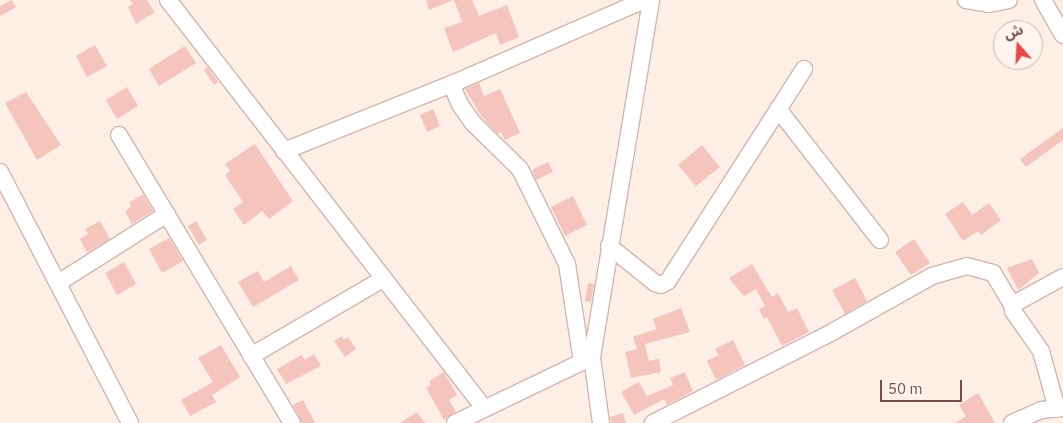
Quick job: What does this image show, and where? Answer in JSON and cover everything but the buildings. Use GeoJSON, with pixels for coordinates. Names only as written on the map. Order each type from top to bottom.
{"type":"FeatureCollection","features":[{"type":"Feature","properties":{"kind":"street"},"geometry":{"type":"LineString","coordinates":[[168,0],[484,408]]}},
{"type":"Feature","properties":{"kind":"street"},"geometry":{"type":"LineString","coordinates":[[284,151],[451,84],[644,0]]}},
{"type":"Feature","properties":{"kind":"street"},"geometry":{"type":"LineString","coordinates":[[587,360],[609,246],[651,0]]}},
{"type":"Feature","properties":{"kind":"street"},"geometry":{"type":"LineString","coordinates":[[966,0],[989,4],[1009,0]]}},
{"type":"Feature","properties":{"kind":"street"},"geometry":{"type":"LineString","coordinates":[[1043,0],[1063,35]]}},
{"type":"Feature","properties":{"kind":"street"},"geometry":{"type":"LineString","coordinates":[[609,246],[655,283],[661,285],[668,281],[804,69]]}},
{"type":"Feature","properties":{"kind":"street"},"geometry":{"type":"LineString","coordinates":[[451,84],[460,106],[473,123],[520,169],[567,264],[601,423]]}},
{"type":"Feature","properties":{"kind":"street"},"geometry":{"type":"LineString","coordinates":[[778,109],[880,240]]}},
{"type":"Feature","properties":{"kind":"street"},"geometry":{"type":"LineString","coordinates":[[119,135],[292,423]]}},
{"type":"Feature","properties":{"kind":"street"},"geometry":{"type":"LineString","coordinates":[[0,172],[130,423]]}},
{"type":"Feature","properties":{"kind":"street"},"geometry":{"type":"LineString","coordinates":[[58,283],[167,214]]}},
{"type":"Feature","properties":{"kind":"street"},"geometry":{"type":"LineString","coordinates":[[653,423],[834,331],[932,276],[967,266],[993,273],[1012,305],[1013,311],[1041,351],[1060,408],[1041,410],[1012,423]]}},
{"type":"Feature","properties":{"kind":"street"},"geometry":{"type":"LineString","coordinates":[[1012,305],[1063,278]]}},
{"type":"Feature","properties":{"kind":"street"},"geometry":{"type":"LineString","coordinates":[[251,356],[383,279]]}},
{"type":"Feature","properties":{"kind":"street"},"geometry":{"type":"LineString","coordinates":[[455,423],[587,360]]}}]}
